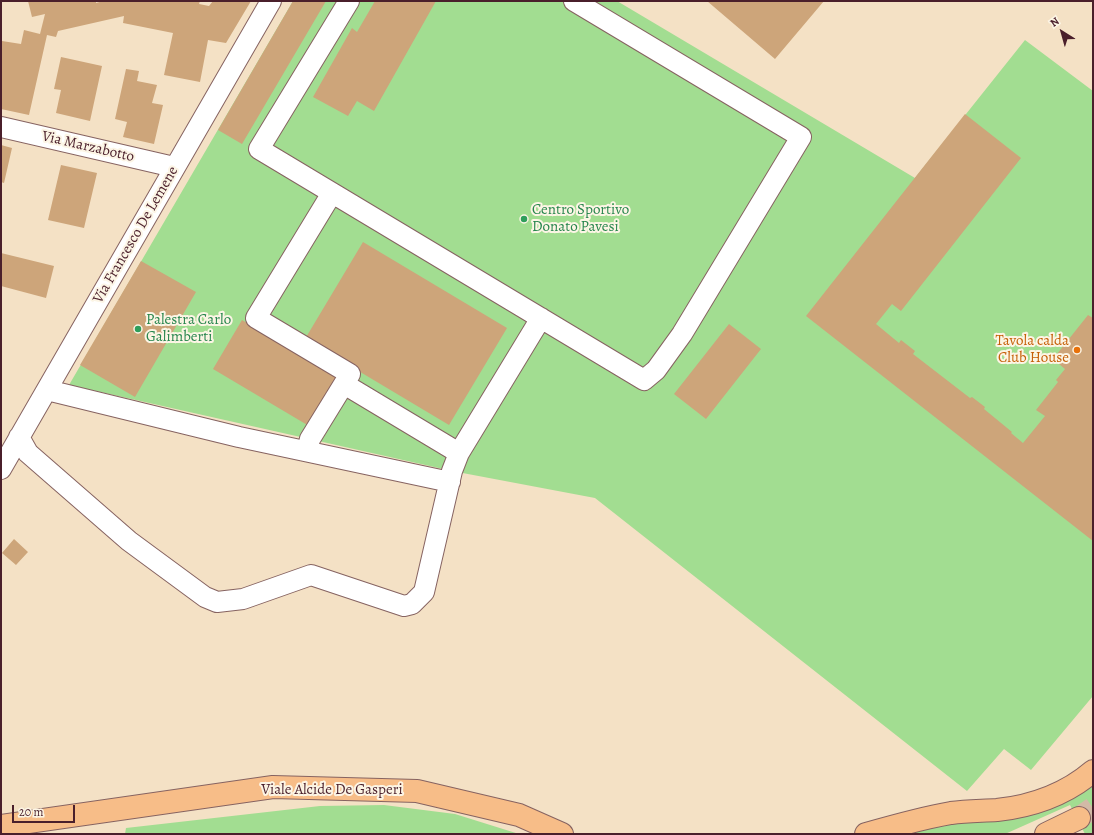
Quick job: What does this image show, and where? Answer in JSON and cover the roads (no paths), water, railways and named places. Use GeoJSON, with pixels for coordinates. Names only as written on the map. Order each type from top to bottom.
{"type":"FeatureCollection","features":[{"type":"Feature","properties":{"kind":"highway"},"geometry":{"type":"LineString","coordinates":[[866,834],[914,820],[953,813],[997,810],[1037,803],[1067,790],[1093,771]]}},
{"type":"Feature","properties":{"kind":"highway","name":"Viale Alcide De Gasperi"},"geometry":{"type":"LineString","coordinates":[[1,826],[274,787],[417,791],[519,815],[562,834]]}},
{"type":"Feature","properties":{"kind":"highway"},"geometry":{"type":"LineString","coordinates":[[1046,834],[1078,818]]}},
{"type":"Feature","properties":{"kind":"street","name":"Via Francesco De Lemene"},"geometry":{"type":"LineString","coordinates":[[1,469],[271,1]]}},
{"type":"Feature","properties":{"kind":"street"},"geometry":{"type":"LineString","coordinates":[[349,1],[259,149],[644,380],[656,370],[682,334],[801,137],[574,1]]}},
{"type":"Feature","properties":{"kind":"street","name":"Via Marzabotto"},"geometry":{"type":"LineString","coordinates":[[1,127],[174,167]]}},
{"type":"Feature","properties":{"kind":"street"},"geometry":{"type":"LineString","coordinates":[[307,451],[310,439],[350,374],[256,318],[332,192]]}},
{"type":"Feature","properties":{"kind":"street"},"geometry":{"type":"LineString","coordinates":[[19,437],[28,453],[129,541],[205,597],[217,602],[243,599],[311,575],[404,606],[412,604],[424,592],[450,482],[459,453],[541,318]]}},
{"type":"Feature","properties":{"kind":"street"},"geometry":{"type":"LineString","coordinates":[[344,384],[459,453]]}},
{"type":"Feature","properties":{"kind":"street"},"geometry":{"type":"LineString","coordinates":[[47,390],[239,437],[450,482]]}},
{"type":"Feature","properties":{"kind":"tunnel"},"geometry":{"type":"LineString","coordinates":[[1079,818],[1093,808]]}},
{"type":"Feature","properties":{"kind":"place","name":"Centro Sportivo Donato Pavesi"},"geometry":{"type":"Point","coordinates":[524,219]}},
{"type":"Feature","properties":{"kind":"place","name":"Palestra Carlo Galimberti"},"geometry":{"type":"Point","coordinates":[138,329]}},
{"type":"Feature","properties":{"kind":"place","name":"Tavola calda Club House"},"geometry":{"type":"Point","coordinates":[1077,350]}}]}
